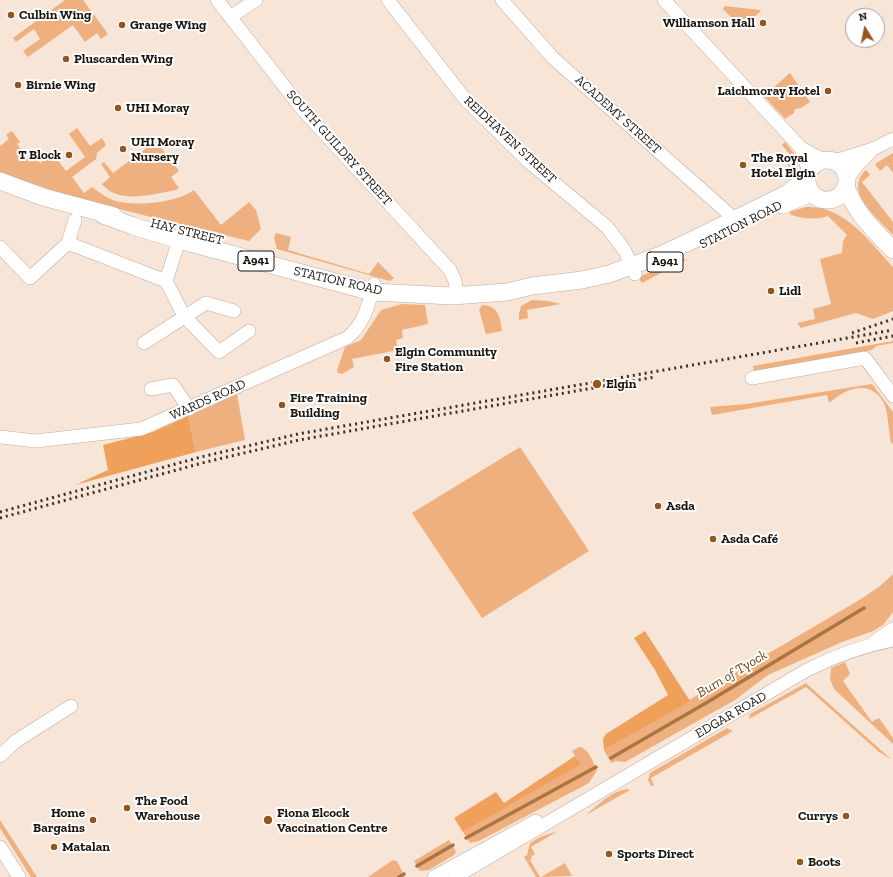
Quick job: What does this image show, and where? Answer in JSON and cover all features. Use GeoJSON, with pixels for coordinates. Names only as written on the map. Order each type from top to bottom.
{"type":"FeatureCollection","features":[{"type":"Feature","properties":{"kind":"main road"},"geometry":{"type":"LineString","coordinates":[[871,226],[853,212],[821,197],[810,190],[808,175],[812,166],[829,160],[843,167],[850,198],[871,226],[893,250]]}},
{"type":"Feature","properties":{"kind":"main road","name":"STATION ROAD"},"geometry":{"type":"LineString","coordinates":[[736,223],[788,193],[808,175]]}},
{"type":"Feature","properties":{"kind":"main road","name":"HAY STREET"},"geometry":{"type":"LineString","coordinates":[[0,181],[43,197],[104,214],[140,220],[181,235],[261,250],[373,288]]}},
{"type":"Feature","properties":{"kind":"main road"},"geometry":{"type":"LineString","coordinates":[[821,197],[841,194],[847,183]]}},
{"type":"Feature","properties":{"kind":"main road","name":"STATION ROAD"},"geometry":{"type":"LineString","coordinates":[[373,288],[412,294],[457,295],[507,292],[532,286],[582,280],[634,270],[669,251],[792,200],[821,197]]}},
{"type":"Feature","properties":{"kind":"street","name":"SOUTH GUILDRY STREET"},"geometry":{"type":"LineString","coordinates":[[217,0],[302,109],[450,270],[455,281],[457,295]]}},
{"type":"Feature","properties":{"kind":"street"},"geometry":{"type":"LineString","coordinates":[[230,17],[256,0]]}},
{"type":"Feature","properties":{"kind":"street","name":"REIDHAVEN STREET"},"geometry":{"type":"LineString","coordinates":[[388,0],[465,99],[529,162],[607,226],[620,241],[634,270]]}},
{"type":"Feature","properties":{"kind":"street","name":"ACADEMY STREET"},"geometry":{"type":"LineString","coordinates":[[502,0],[553,58],[736,223]]}},
{"type":"Feature","properties":{"kind":"street"},"geometry":{"type":"LineString","coordinates":[[664,0],[801,148],[829,160],[873,149],[893,139]]}},
{"type":"Feature","properties":{"kind":"street"},"geometry":{"type":"LineString","coordinates":[[801,148],[808,175]]}},
{"type":"Feature","properties":{"kind":"street"},"geometry":{"type":"LineString","coordinates":[[847,183],[854,169],[873,149]]}},
{"type":"Feature","properties":{"kind":"street"},"geometry":{"type":"LineString","coordinates":[[0,247],[30,278],[68,242],[75,220]]}},
{"type":"Feature","properties":{"kind":"street"},"geometry":{"type":"LineString","coordinates":[[166,281],[181,235]]}},
{"type":"Feature","properties":{"kind":"street"},"geometry":{"type":"LineString","coordinates":[[68,242],[166,281],[184,316],[219,352],[249,331]]}},
{"type":"Feature","properties":{"kind":"street","name":"WARDS ROAD"},"geometry":{"type":"LineString","coordinates":[[0,437],[36,441],[141,429],[347,338],[356,330],[366,315],[373,288]]}},
{"type":"Feature","properties":{"kind":"street"},"geometry":{"type":"LineString","coordinates":[[144,343],[206,303],[234,311]]}},
{"type":"Feature","properties":{"kind":"street"},"geometry":{"type":"LineString","coordinates":[[752,378],[865,358],[893,396]]}},
{"type":"Feature","properties":{"kind":"street"},"geometry":{"type":"LineString","coordinates":[[152,390],[173,385],[189,409]]}},
{"type":"Feature","properties":{"kind":"street","name":"EDGAR ROAD"},"geometry":{"type":"LineString","coordinates":[[868,645],[893,629]]}},
{"type":"Feature","properties":{"kind":"street","name":"EDGAR ROAD"},"geometry":{"type":"LineString","coordinates":[[455,877],[597,792],[807,670],[831,658],[868,645],[893,640]]}},
{"type":"Feature","properties":{"kind":"street"},"geometry":{"type":"LineString","coordinates":[[0,756],[16,741],[71,706]]}},
{"type":"Feature","properties":{"kind":"street","name":"EDGAR ROAD"},"geometry":{"type":"LineString","coordinates":[[434,877],[504,837],[597,792]]}},
{"type":"Feature","properties":{"kind":"street"},"geometry":{"type":"LineString","coordinates":[[0,847],[19,877]]}},
{"type":"Feature","properties":{"kind":"shaded area"},"geometry":{"type":"Polygon","coordinates":[[[65,0],[83,0],[108,34],[101,39],[97,33],[85,42],[73,25],[28,57],[23,51],[40,39],[34,29],[16,42],[13,38],[65,0]]]}},
{"type":"Feature","properties":{"kind":"shaded area"},"geometry":{"type":"Polygon","coordinates":[[[725,6],[761,11],[741,27],[723,9],[725,6]]]}},
{"type":"Feature","properties":{"kind":"shaded area"},"geometry":{"type":"Polygon","coordinates":[[[790,73],[810,102],[801,108],[795,109],[794,113],[785,119],[764,96],[790,73]]]}},
{"type":"Feature","properties":{"kind":"shaded area"},"geometry":{"type":"Polygon","coordinates":[[[77,128],[90,146],[102,138],[106,145],[97,153],[96,159],[72,177],[84,193],[92,187],[110,199],[119,202],[142,204],[165,201],[194,190],[221,225],[249,202],[256,210],[261,229],[249,241],[82,200],[0,173],[0,146],[9,139],[6,135],[12,131],[20,142],[17,144],[30,162],[36,158],[40,163],[53,154],[66,171],[85,157],[69,134],[77,128]]]}},
{"type":"Feature","properties":{"kind":"shaded area"},"geometry":{"type":"Polygon","coordinates":[[[156,141],[179,171],[171,177],[179,188],[176,190],[147,195],[127,196],[109,190],[102,184],[110,177],[101,164],[104,162],[113,173],[156,141]]]}},
{"type":"Feature","properties":{"kind":"shaded area"},"geometry":{"type":"Polygon","coordinates":[[[785,142],[796,156],[793,177],[787,162],[790,160],[791,156],[782,145],[785,142]]]}},
{"type":"Feature","properties":{"kind":"shaded area"},"geometry":{"type":"Polygon","coordinates":[[[893,153],[893,173],[887,165],[880,171],[875,164],[893,153]]]}},
{"type":"Feature","properties":{"kind":"shaded area"},"geometry":{"type":"Polygon","coordinates":[[[866,170],[870,175],[862,182],[893,222],[893,235],[872,213],[860,196],[858,187],[860,178],[866,170]]]}},
{"type":"Feature","properties":{"kind":"shaded area"},"geometry":{"type":"Polygon","coordinates":[[[806,207],[820,208],[832,212],[844,219],[855,227],[893,267],[893,311],[873,319],[856,313],[801,328],[797,323],[815,319],[813,309],[831,304],[820,259],[842,253],[843,241],[847,235],[828,216],[805,218],[791,215],[789,212],[806,207]]]}},
{"type":"Feature","properties":{"kind":"shaded area"},"geometry":{"type":"Polygon","coordinates":[[[276,233],[291,237],[288,250],[369,274],[378,262],[394,278],[390,281],[277,249],[274,238],[276,233]]]}},
{"type":"Feature","properties":{"kind":"shaded area"},"geometry":{"type":"Polygon","coordinates":[[[683,259],[687,259],[642,283],[638,277],[683,259]]]}},
{"type":"Feature","properties":{"kind":"shaded area"},"geometry":{"type":"Polygon","coordinates":[[[532,300],[561,304],[527,310],[528,318],[519,320],[521,306],[532,300]]]}},
{"type":"Feature","properties":{"kind":"shaded area"},"geometry":{"type":"Polygon","coordinates":[[[402,304],[425,305],[428,324],[402,330],[403,338],[396,340],[398,350],[352,359],[354,367],[342,374],[338,373],[337,370],[345,347],[361,340],[381,310],[402,304]]]}},
{"type":"Feature","properties":{"kind":"shaded area"},"geometry":{"type":"Polygon","coordinates":[[[482,305],[492,308],[498,313],[502,331],[486,334],[479,310],[482,305]]]}},
{"type":"Feature","properties":{"kind":"shaded area"},"geometry":{"type":"Polygon","coordinates":[[[893,341],[893,343],[876,346],[872,350],[754,371],[753,366],[893,341]]]}},
{"type":"Feature","properties":{"kind":"shaded area"},"geometry":{"type":"Polygon","coordinates":[[[872,384],[893,412],[893,444],[891,443],[884,403],[872,390],[865,388],[850,390],[829,403],[827,395],[712,415],[710,407],[746,404],[872,384]]]}},
{"type":"Feature","properties":{"kind":"shaded area"},"geometry":{"type":"Polygon","coordinates":[[[237,394],[245,440],[196,452],[188,416],[237,394]]]}},
{"type":"Feature","properties":{"kind":"shaded area"},"geometry":{"type":"Polygon","coordinates":[[[188,416],[196,452],[75,485],[108,470],[103,445],[153,432],[188,416]]]}},
{"type":"Feature","properties":{"kind":"shaded area"},"geometry":{"type":"Polygon","coordinates":[[[520,447],[589,551],[482,618],[412,513],[520,447]]]}},
{"type":"Feature","properties":{"kind":"shaded area"},"geometry":{"type":"Polygon","coordinates":[[[893,574],[893,612],[883,625],[873,631],[842,642],[768,675],[735,700],[625,762],[616,761],[611,763],[604,750],[861,599],[880,586],[893,574]]]}},
{"type":"Feature","properties":{"kind":"shaded area"},"geometry":{"type":"Polygon","coordinates":[[[645,631],[690,701],[604,750],[603,739],[606,734],[668,695],[655,670],[634,638],[645,631]]]}},
{"type":"Feature","properties":{"kind":"shaded area"},"geometry":{"type":"Polygon","coordinates":[[[845,662],[850,674],[843,681],[872,722],[879,718],[893,738],[893,744],[834,689],[830,679],[831,668],[845,662]]]}},
{"type":"Feature","properties":{"kind":"shaded area"},"geometry":{"type":"Polygon","coordinates":[[[806,683],[891,759],[879,752],[806,687],[749,719],[750,714],[806,683]]]}},
{"type":"Feature","properties":{"kind":"shaded area"},"geometry":{"type":"Polygon","coordinates":[[[727,728],[733,731],[651,778],[654,785],[651,786],[648,780],[650,773],[727,728]]]}},
{"type":"Feature","properties":{"kind":"shaded area"},"geometry":{"type":"Polygon","coordinates":[[[579,747],[588,753],[597,770],[589,783],[479,841],[470,843],[463,832],[580,764],[572,751],[579,747]]]}},
{"type":"Feature","properties":{"kind":"shaded area"},"geometry":{"type":"Polygon","coordinates":[[[575,756],[581,764],[463,832],[454,818],[496,792],[504,803],[575,756]]]}},
{"type":"Feature","properties":{"kind":"shaded area"},"geometry":{"type":"Polygon","coordinates":[[[627,789],[630,790],[586,815],[610,795],[627,789]]]}},
{"type":"Feature","properties":{"kind":"shaded area"},"geometry":{"type":"Polygon","coordinates":[[[0,820],[37,877],[31,877],[0,828],[0,820]]]}},
{"type":"Feature","properties":{"kind":"shaded area"},"geometry":{"type":"Polygon","coordinates":[[[558,831],[531,847],[535,854],[530,860],[540,877],[536,877],[524,857],[527,855],[530,843],[540,837],[558,831]]]}},
{"type":"Feature","properties":{"kind":"shaded area"},"geometry":{"type":"Polygon","coordinates":[[[449,840],[456,852],[454,855],[429,870],[420,871],[414,861],[449,840]]]}},
{"type":"Feature","properties":{"kind":"shaded area"},"geometry":{"type":"Polygon","coordinates":[[[393,860],[397,861],[405,877],[368,877],[393,860]]]}},
{"type":"Feature","properties":{"kind":"shaded area"},"geometry":{"type":"Polygon","coordinates":[[[565,863],[572,876],[541,877],[565,863]]]}},
{"type":"Feature","properties":{"kind":"waterway","name":"Burn of Tyock"},"geometry":{"type":"LineString","coordinates":[[611,758],[864,608]]}},
{"type":"Feature","properties":{"kind":"waterway","name":"Burn of Tyock"},"geometry":{"type":"LineString","coordinates":[[466,838],[596,767]]}},
{"type":"Feature","properties":{"kind":"waterway","name":"Burn of Tyock"},"geometry":{"type":"LineString","coordinates":[[417,866],[453,845]]}},
{"type":"Feature","properties":{"kind":"waterway","name":"Burn of Tyock"},"geometry":{"type":"LineString","coordinates":[[399,877],[404,874]]}},
{"type":"Feature","properties":{"kind":"railway"},"geometry":{"type":"LineString","coordinates":[[852,333],[893,319]]}},
{"type":"Feature","properties":{"kind":"railway"},"geometry":{"type":"LineString","coordinates":[[0,512],[201,457],[298,434],[893,330]]}},
{"type":"Feature","properties":{"kind":"railway"},"geometry":{"type":"LineString","coordinates":[[856,343],[893,336]]}},
{"type":"Feature","properties":{"kind":"railway"},"geometry":{"type":"LineString","coordinates":[[0,518],[206,462],[299,440],[655,377]]}},
{"type":"Feature","properties":{"kind":"place","name":"Culbin Wing"},"geometry":{"type":"Point","coordinates":[11,15]}},
{"type":"Feature","properties":{"kind":"place","name":"Williamson Hall"},"geometry":{"type":"Point","coordinates":[763,23]}},
{"type":"Feature","properties":{"kind":"place","name":"Grange Wing"},"geometry":{"type":"Point","coordinates":[122,25]}},
{"type":"Feature","properties":{"kind":"place","name":"Pluscarden Wing"},"geometry":{"type":"Point","coordinates":[66,59]}},
{"type":"Feature","properties":{"kind":"place","name":"Birnie Wing"},"geometry":{"type":"Point","coordinates":[18,85]}},
{"type":"Feature","properties":{"kind":"place","name":"Laichmoray Hotel"},"geometry":{"type":"Point","coordinates":[828,91]}},
{"type":"Feature","properties":{"kind":"place","name":"UHI Moray"},"geometry":{"type":"Point","coordinates":[118,108]}},
{"type":"Feature","properties":{"kind":"place","name":"UHI Moray Nursery"},"geometry":{"type":"Point","coordinates":[123,149]}},
{"type":"Feature","properties":{"kind":"place","name":"T Block"},"geometry":{"type":"Point","coordinates":[69,155]}},
{"type":"Feature","properties":{"kind":"place","name":"The Royal Hotel Elgin"},"geometry":{"type":"Point","coordinates":[743,165]}},
{"type":"Feature","properties":{"kind":"place","name":"Lidl"},"geometry":{"type":"Point","coordinates":[771,291]}},
{"type":"Feature","properties":{"kind":"place","name":"Elgin Community Fire Station"},"geometry":{"type":"Point","coordinates":[387,359]}},
{"type":"Feature","properties":{"kind":"place","name":"Elgin"},"geometry":{"type":"Point","coordinates":[597,384]}},
{"type":"Feature","properties":{"kind":"place","name":"Fire Training Building"},"geometry":{"type":"Point","coordinates":[282,405]}},
{"type":"Feature","properties":{"kind":"place","name":"Asda"},"geometry":{"type":"Point","coordinates":[658,506]}},
{"type":"Feature","properties":{"kind":"place","name":"Asda Café"},"geometry":{"type":"Point","coordinates":[713,539]}},
{"type":"Feature","properties":{"kind":"place","name":"The Food Warehouse"},"geometry":{"type":"Point","coordinates":[127,808]}},
{"type":"Feature","properties":{"kind":"place","name":"Currys"},"geometry":{"type":"Point","coordinates":[846,816]}},
{"type":"Feature","properties":{"kind":"place","name":"Home Bargains"},"geometry":{"type":"Point","coordinates":[93,820]}},
{"type":"Feature","properties":{"kind":"place","name":"Fiona Elcock Vaccination Centre"},"geometry":{"type":"Point","coordinates":[268,820]}},
{"type":"Feature","properties":{"kind":"place","name":"Matalan"},"geometry":{"type":"Point","coordinates":[54,847]}},
{"type":"Feature","properties":{"kind":"place","name":"Sports Direct"},"geometry":{"type":"Point","coordinates":[609,854]}},
{"type":"Feature","properties":{"kind":"place","name":"Boots"},"geometry":{"type":"Point","coordinates":[800,862]}}]}
